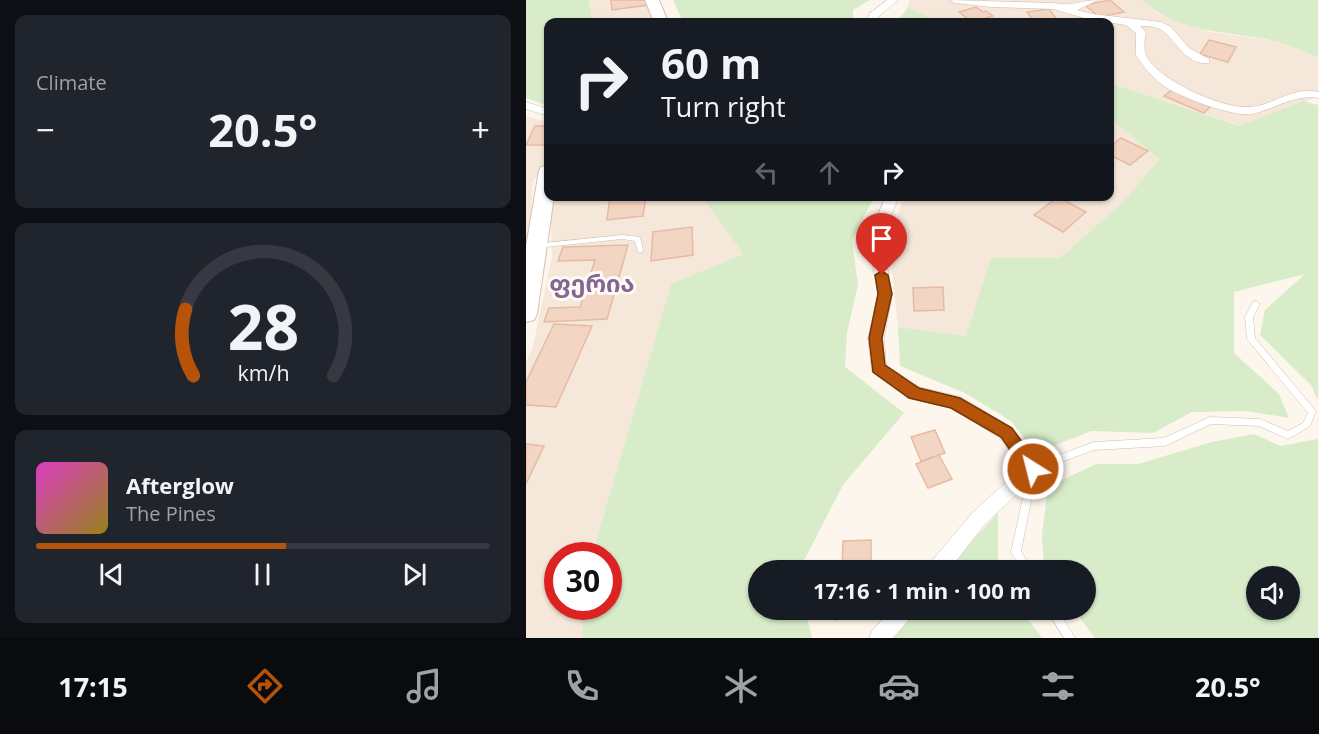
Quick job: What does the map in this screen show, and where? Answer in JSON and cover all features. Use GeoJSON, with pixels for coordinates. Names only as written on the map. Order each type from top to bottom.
{"type":"FeatureCollection","features":[{"type":"Feature","properties":{"kind":"street"},"geometry":{"type":"LineString","coordinates":[[652,0],[659,18]]}},
{"type":"Feature","properties":{"kind":"street"},"geometry":{"type":"LineString","coordinates":[[873,18],[893,0]]}},
{"type":"Feature","properties":{"kind":"street"},"geometry":{"type":"LineString","coordinates":[[955,0],[991,4],[1054,6],[1099,18]]}},
{"type":"Feature","properties":{"kind":"street"},"geometry":{"type":"LineString","coordinates":[[1069,9],[1093,0]]}},
{"type":"Feature","properties":{"kind":"street"},"geometry":{"type":"LineString","coordinates":[[1114,20],[1157,24],[1166,29],[1185,50],[1205,61]]}},
{"type":"Feature","properties":{"kind":"street"},"geometry":{"type":"LineString","coordinates":[[1129,22],[1141,32],[1140,54],[1151,68],[1170,85],[1197,97],[1245,112],[1270,106],[1290,95],[1318,95]]}},
{"type":"Feature","properties":{"kind":"street"},"geometry":{"type":"LineString","coordinates":[[526,105],[544,112]]}},
{"type":"Feature","properties":{"kind":"street"},"geometry":{"type":"LineString","coordinates":[[526,314],[531,247],[544,189]]}},
{"type":"Feature","properties":{"kind":"street"},"geometry":{"type":"LineString","coordinates":[[891,201],[875,238],[885,294],[876,338],[878,368],[915,393],[955,402],[1006,433],[1033,469],[979,518],[945,560]]}},
{"type":"Feature","properties":{"kind":"street"},"geometry":{"type":"LineString","coordinates":[[879,638],[895,620]]}},
{"type":"Feature","properties":{"kind":"lane"},"geometry":{"type":"LineString","coordinates":[[531,247],[622,237],[638,239],[640,250]]}},
{"type":"Feature","properties":{"kind":"lane"},"geometry":{"type":"LineString","coordinates":[[1021,560],[1016,552],[1033,469],[1094,446],[1165,442],[1210,420],[1260,423],[1288,435],[1306,425],[1312,412],[1251,339],[1249,317],[1256,304]]}},
{"type":"Feature","properties":{"kind":"lane"},"geometry":{"type":"LineString","coordinates":[[1058,620],[1070,638]]}},
{"type":"Feature","properties":{"kind":"shaded area"},"geometry":{"type":"Polygon","coordinates":[[[588,0],[649,0],[653,18],[592,18],[588,0]]]}},
{"type":"Feature","properties":{"kind":"shaded area"},"geometry":{"type":"Polygon","coordinates":[[[909,0],[1141,0],[1159,14],[1211,32],[1275,41],[1318,57],[1318,97],[1240,126],[1114,84],[1114,18],[930,18],[908,7],[909,0]]]}},
{"type":"Feature","properties":{"kind":"shaded area"},"geometry":{"type":"Polygon","coordinates":[[[526,116],[544,121],[544,167],[533,181],[526,257],[526,116]]]}},
{"type":"Feature","properties":{"kind":"shaded area"},"geometry":{"type":"Polygon","coordinates":[[[1114,122],[1161,159],[1123,202],[1060,258],[992,258],[966,336],[898,327],[889,242],[902,202],[1114,201],[1114,122]]]}},
{"type":"Feature","properties":{"kind":"shaded area"},"geometry":{"type":"Polygon","coordinates":[[[554,201],[705,201],[743,254],[671,284],[596,542],[544,542],[544,620],[582,620],[583,638],[526,638],[526,361],[532,350],[552,257],[550,212],[554,201]]]}},
{"type":"Feature","properties":{"kind":"green space"},"geometry":{"type":"Polygon","coordinates":[[[526,0],[588,0],[592,18],[544,18],[544,105],[526,98],[526,0]]]}},
{"type":"Feature","properties":{"kind":"green space"},"geometry":{"type":"Polygon","coordinates":[[[673,0],[870,0],[853,10],[853,18],[681,18],[673,0]]]}},
{"type":"Feature","properties":{"kind":"green space"},"geometry":{"type":"Polygon","coordinates":[[[1141,0],[1318,0],[1318,57],[1274,41],[1205,29],[1173,20],[1141,0]]]}},
{"type":"Feature","properties":{"kind":"green space"},"geometry":{"type":"Polygon","coordinates":[[[908,7],[930,18],[900,18],[908,7]]]}},
{"type":"Feature","properties":{"kind":"green space"},"geometry":{"type":"Polygon","coordinates":[[[1114,84],[1239,126],[1303,101],[1318,105],[1318,400],[1311,385],[1260,335],[1265,310],[1305,274],[1234,292],[1234,353],[1279,394],[1289,418],[1247,411],[1192,412],[1153,433],[1091,431],[1036,453],[1011,421],[965,393],[900,366],[898,327],[966,336],[991,258],[1060,258],[1123,202],[1160,159],[1114,122],[1114,84]]]}},
{"type":"Feature","properties":{"kind":"green space"},"geometry":{"type":"Polygon","coordinates":[[[705,201],[872,201],[852,240],[858,285],[847,333],[845,367],[904,413],[843,485],[804,560],[748,560],[748,620],[808,620],[812,638],[583,638],[582,620],[622,620],[622,542],[596,542],[671,284],[743,254],[705,201]]]}},
{"type":"Feature","properties":{"kind":"green space"},"geometry":{"type":"Polygon","coordinates":[[[1254,434],[1280,446],[1318,439],[1318,638],[1095,638],[1081,620],[1096,620],[1096,560],[1043,560],[1042,535],[1048,487],[1096,464],[1138,464],[1212,442],[1254,434]]]}},
{"type":"Feature","properties":{"kind":"green space"},"geometry":{"type":"Polygon","coordinates":[[[998,513],[998,560],[954,560],[998,513]]]}},
{"type":"Feature","properties":{"kind":"green space"},"geometry":{"type":"Polygon","coordinates":[[[899,620],[1028,620],[1042,638],[882,638],[899,620]]]}},
{"type":"Feature","properties":{"kind":"building"},"geometry":{"type":"Polygon","coordinates":[[[611,0],[648,0],[648,5],[612,10],[611,0]]]}},
{"type":"Feature","properties":{"kind":"building"},"geometry":{"type":"Polygon","coordinates":[[[1110,0],[1124,12],[1099,17],[1085,5],[1110,0]]]}},
{"type":"Feature","properties":{"kind":"building"},"geometry":{"type":"Polygon","coordinates":[[[976,7],[993,16],[967,18],[959,12],[976,7]]]}},
{"type":"Feature","properties":{"kind":"building"},"geometry":{"type":"Polygon","coordinates":[[[1049,9],[1056,18],[1032,18],[1027,12],[1049,9]]]}},
{"type":"Feature","properties":{"kind":"building"},"geometry":{"type":"Polygon","coordinates":[[[1209,40],[1236,47],[1228,62],[1200,54],[1209,40]]]}},
{"type":"Feature","properties":{"kind":"building"},"geometry":{"type":"Polygon","coordinates":[[[1174,88],[1213,104],[1204,113],[1164,96],[1174,88]]]}},
{"type":"Feature","properties":{"kind":"building"},"geometry":{"type":"Polygon","coordinates":[[[535,126],[544,126],[544,145],[526,145],[535,126]]]}},
{"type":"Feature","properties":{"kind":"building"},"geometry":{"type":"Polygon","coordinates":[[[1121,138],[1148,151],[1130,165],[1114,157],[1114,144],[1121,138]]]}},
{"type":"Feature","properties":{"kind":"building"},"geometry":{"type":"Polygon","coordinates":[[[609,201],[645,201],[643,216],[607,220],[609,201]]]}},
{"type":"Feature","properties":{"kind":"building"},"geometry":{"type":"Polygon","coordinates":[[[1053,201],[1065,201],[1086,212],[1063,232],[1034,215],[1053,201]]]}},
{"type":"Feature","properties":{"kind":"building"},"geometry":{"type":"Polygon","coordinates":[[[692,227],[693,255],[651,261],[653,232],[692,227]]]}},
{"type":"Feature","properties":{"kind":"building"},"geometry":{"type":"Polygon","coordinates":[[[628,245],[607,319],[544,322],[549,308],[580,307],[595,260],[558,261],[563,247],[628,245]]]}},
{"type":"Feature","properties":{"kind":"building"},"geometry":{"type":"Polygon","coordinates":[[[943,287],[944,310],[914,311],[913,288],[943,287]]]}},
{"type":"Feature","properties":{"kind":"building"},"geometry":{"type":"Polygon","coordinates":[[[554,324],[592,326],[556,407],[526,405],[526,382],[554,324]]]}},
{"type":"Feature","properties":{"kind":"building"},"geometry":{"type":"Polygon","coordinates":[[[935,430],[945,453],[921,461],[911,437],[935,430]]]}},
{"type":"Feature","properties":{"kind":"building"},"geometry":{"type":"Polygon","coordinates":[[[526,444],[544,446],[526,484],[526,444]]]}},
{"type":"Feature","properties":{"kind":"building"},"geometry":{"type":"Polygon","coordinates":[[[939,455],[952,479],[928,488],[916,464],[939,455]]]}},
{"type":"Feature","properties":{"kind":"building"},"geometry":{"type":"Polygon","coordinates":[[[871,540],[871,560],[842,560],[843,541],[871,540]]]}},
{"type":"Feature","properties":{"kind":"district","name":"ფერია"},"geometry":{"type":"Point","coordinates":[592,284]}},
{"type":"Feature","properties":{"kind":"route"},"geometry":{"type":"LineString","coordinates":[[882,275],[885,294],[876,338],[878,368],[915,393],[955,402],[1006,433],[1033,469]]}}]}
